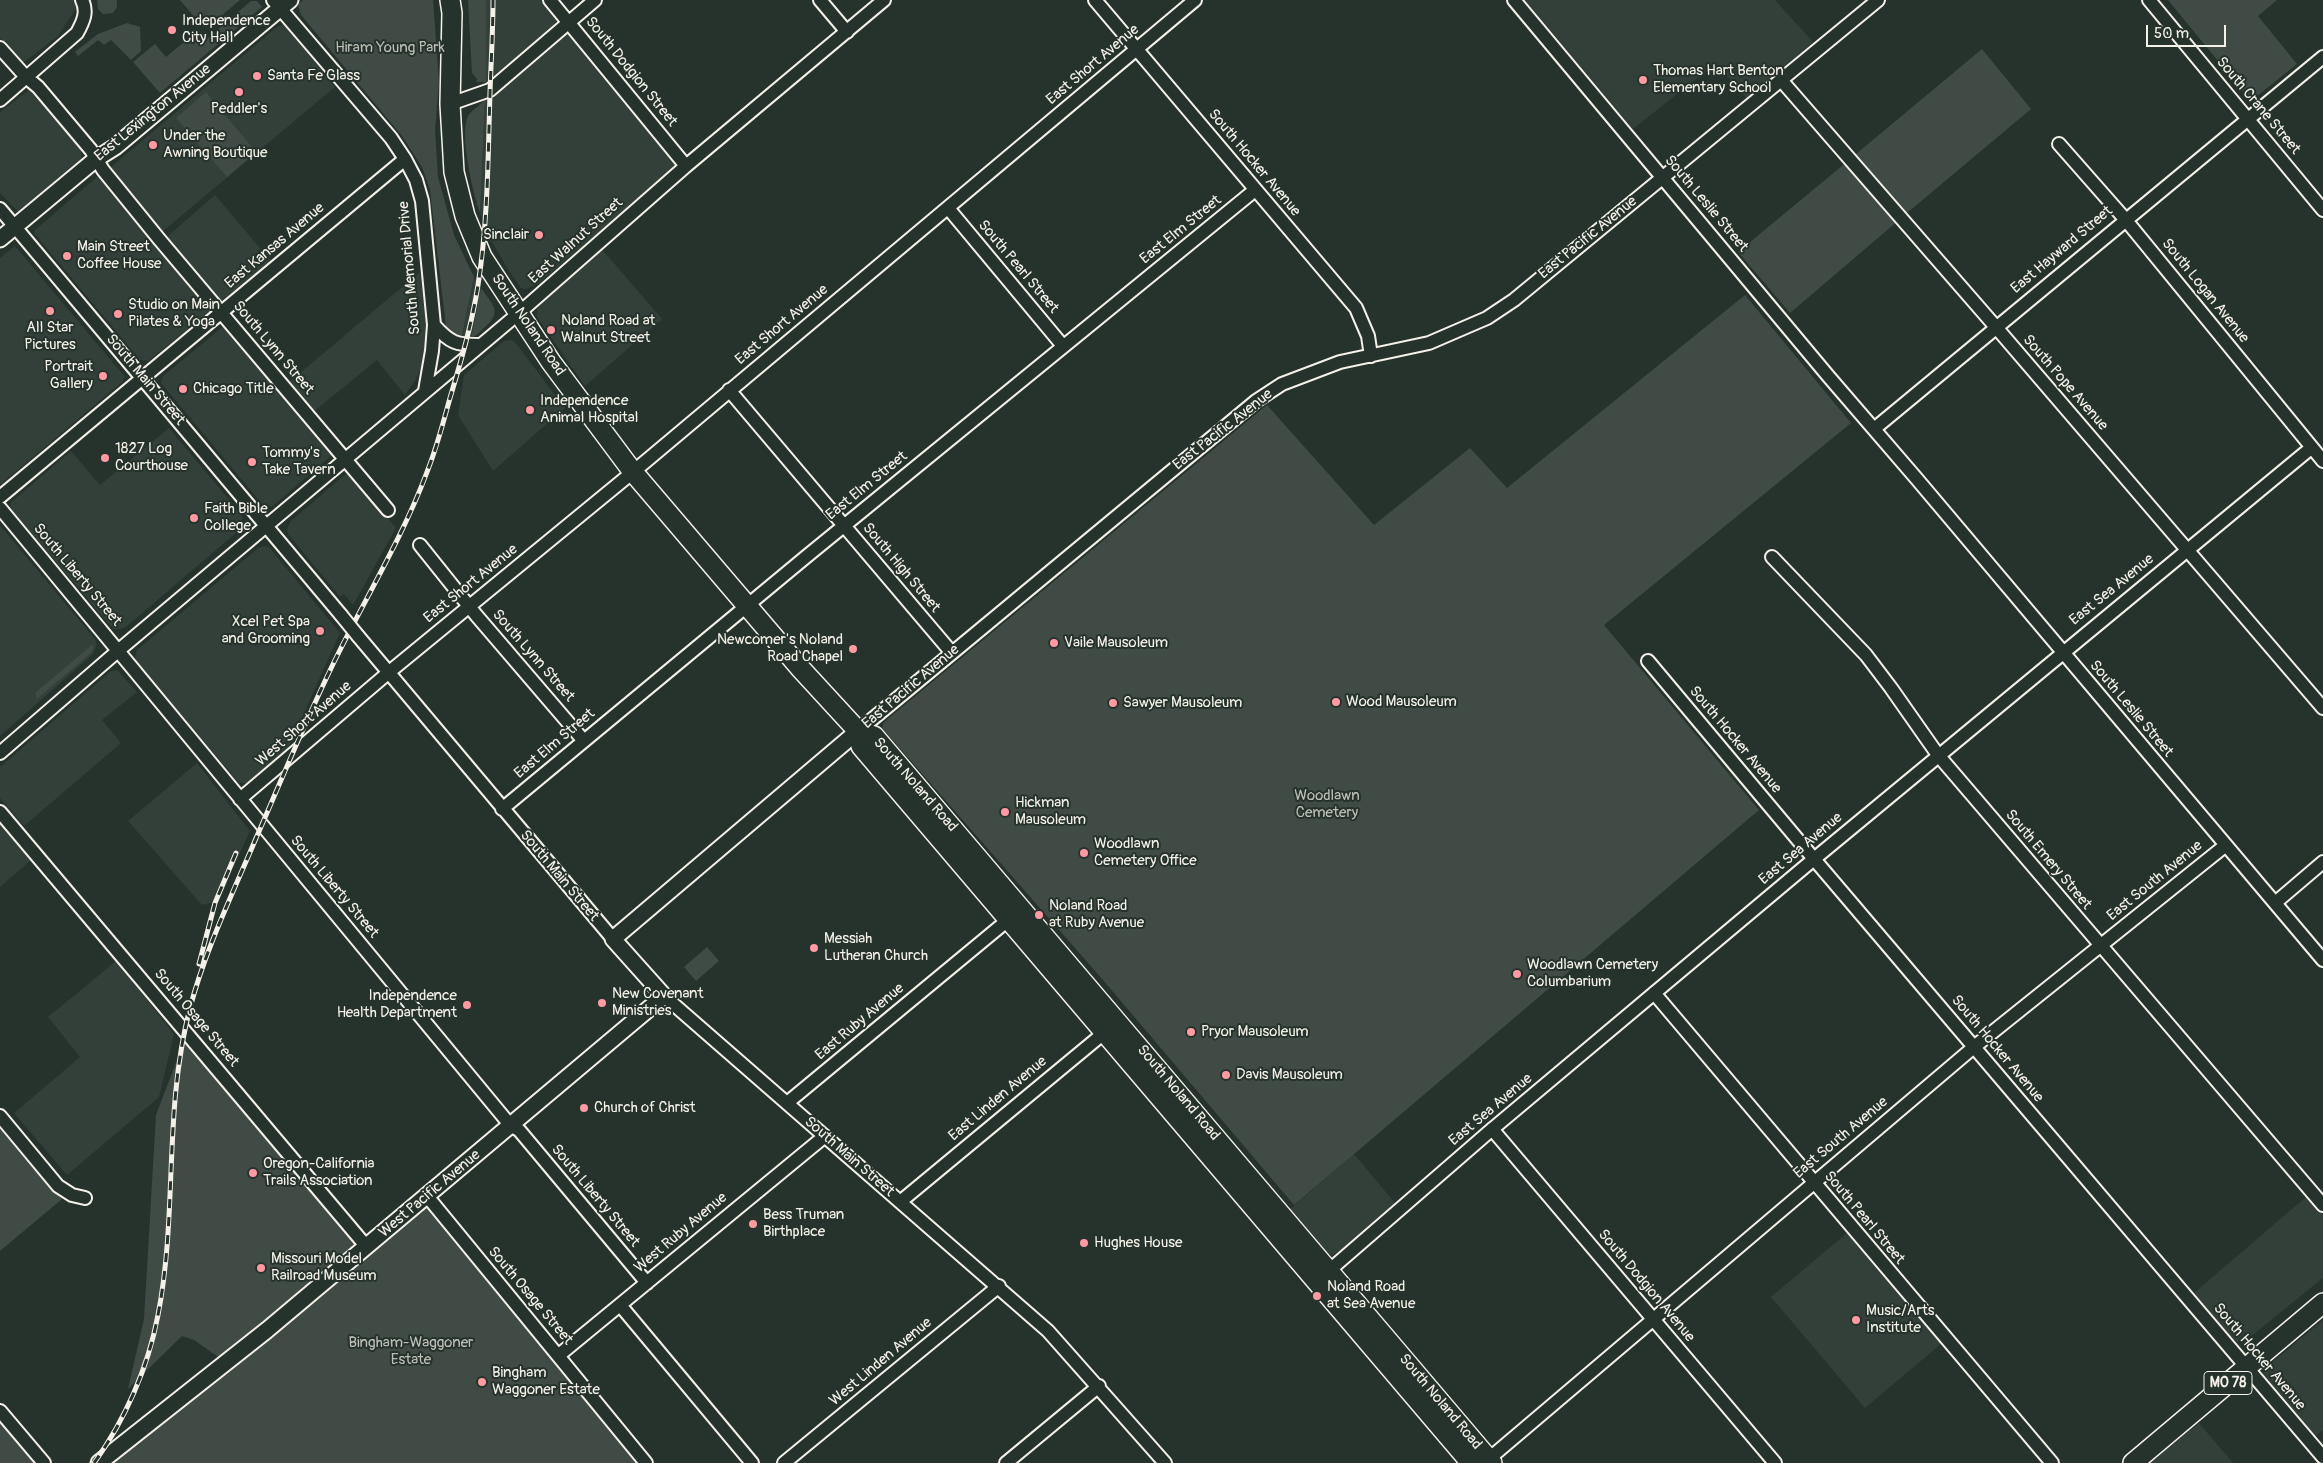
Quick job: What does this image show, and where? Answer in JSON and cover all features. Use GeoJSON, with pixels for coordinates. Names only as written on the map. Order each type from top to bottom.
{"type":"FeatureCollection","features":[{"type":"Feature","properties":{"kind":"main road","name":"South Noland Road"},"geometry":{"type":"LineString","coordinates":[[450,0],[452,13],[450,104],[454,172],[465,216],[482,257],[556,369],[633,472],[801,669],[858,731],[874,736],[1015,914],[1322,1276],[1484,1462]]}},
{"type":"Feature","properties":{"kind":"main road","name":"MO 78"},"geometry":{"type":"LineString","coordinates":[[2133,1463],[2323,1303]]}},
{"type":"Feature","properties":{"kind":"street","name":"South Dodgion Street"},"geometry":{"type":"LineString","coordinates":[[550,0],[686,166]]}},
{"type":"Feature","properties":{"kind":"street"},"geometry":{"type":"LineString","coordinates":[[450,104],[490,90],[596,0]]}},
{"type":"Feature","properties":{"kind":"street"},"geometry":{"type":"LineString","coordinates":[[820,0],[847,32]]}},
{"type":"Feature","properties":{"kind":"street","name":"East Walnut Street"},"geometry":{"type":"LineString","coordinates":[[0,753],[118,650],[519,313],[686,166],[884,0]]}},
{"type":"Feature","properties":{"kind":"street","name":"South Hocker Avenue"},"geometry":{"type":"LineString","coordinates":[[1096,0],[1356,308],[1368,336],[1370,356]]}},
{"type":"Feature","properties":{"kind":"street","name":"East Short Avenue"},"geometry":{"type":"LineString","coordinates":[[388,673],[633,472],[728,390],[1195,0]]}},
{"type":"Feature","properties":{"kind":"street","name":"South Leslie Street"},"geometry":{"type":"LineString","coordinates":[[1514,0],[2323,960]]}},
{"type":"Feature","properties":{"kind":"street","name":"East Pacific Avenue"},"geometry":{"type":"LineString","coordinates":[[613,939],[858,731],[1256,400],[1282,384],[1340,362],[1429,343],[1487,318],[1514,300],[1878,0]]}},
{"type":"Feature","properties":{"kind":"street","name":"South Crane Street"},"geometry":{"type":"LineString","coordinates":[[2149,0],[2323,210]]}},
{"type":"Feature","properties":{"kind":"street","name":"South Memorial Drive"},"geometry":{"type":"LineString","coordinates":[[281,3],[390,138],[405,159],[416,180],[422,201],[434,325],[432,351],[425,391]]}},
{"type":"Feature","properties":{"kind":"street","name":"East Lexington Avenue"},"geometry":{"type":"LineString","coordinates":[[0,239],[96,159],[115,147],[281,3]]}},
{"type":"Feature","properties":{"kind":"street"},"geometry":{"type":"LineString","coordinates":[[0,100],[77,33],[83,21],[84,4]]}},
{"type":"Feature","properties":{"kind":"street","name":"South Lynn Street"},"geometry":{"type":"LineString","coordinates":[[0,48],[26,77],[38,87],[91,150],[159,239],[388,510]]}},
{"type":"Feature","properties":{"kind":"street","name":"East Hayward Street"},"geometry":{"type":"LineString","coordinates":[[1874,429],[1995,326],[2323,57]]}},
{"type":"Feature","properties":{"kind":"street","name":"South Pope Avenue"},"geometry":{"type":"LineString","coordinates":[[1781,80],[2323,708]]}},
{"type":"Feature","properties":{"kind":"street","name":"South Logan Avenue"},"geometry":{"type":"LineString","coordinates":[[2059,144],[2125,219],[2323,461]]}},
{"type":"Feature","properties":{"kind":"street","name":"East Kansas Avenue"},"geometry":{"type":"LineString","coordinates":[[0,497],[405,159]]}},
{"type":"Feature","properties":{"kind":"street","name":"East Elm Street"},"geometry":{"type":"LineString","coordinates":[[502,809],[747,605],[1255,190]]}},
{"type":"Feature","properties":{"kind":"street","name":"South Pearl Street"},"geometry":{"type":"LineString","coordinates":[[948,208],[1063,346]]}},
{"type":"Feature","properties":{"kind":"street","name":"South Main Street"},"geometry":{"type":"LineString","coordinates":[[0,209],[144,378],[502,809],[664,996],[999,1286],[1048,1331],[1099,1386],[1165,1463]]}},
{"type":"Feature","properties":{"kind":"street"},"geometry":{"type":"LineString","coordinates":[[434,325],[444,337],[454,344],[480,345]]}},
{"type":"Feature","properties":{"kind":"street","name":"South High Street"},"geometry":{"type":"LineString","coordinates":[[728,390],[952,653]]}},
{"type":"Feature","properties":{"kind":"street","name":"East Sea Avenue"},"geometry":{"type":"LineString","coordinates":[[1322,1276],[1492,1129],[1938,755],[2312,448]]}},
{"type":"Feature","properties":{"kind":"street","name":"South Liberty Street"},"geometry":{"type":"LineString","coordinates":[[0,508],[511,1126],[519,1130],[648,1283]]}},
{"type":"Feature","properties":{"kind":"street","name":"South Lynn Street"},"geometry":{"type":"LineString","coordinates":[[420,544],[469,606],[584,740]]}},
{"type":"Feature","properties":{"kind":"street","name":"South Emery Street"},"geometry":{"type":"LineString","coordinates":[[1772,557],[1866,655],[1892,688],[1938,755],[2323,1205]]}},
{"type":"Feature","properties":{"kind":"street","name":"South Hocker Avenue"},"geometry":{"type":"LineString","coordinates":[[1648,661],[1814,859],[2323,1456]]}},
{"type":"Feature","properties":{"kind":"street","name":"West Short Avenue"},"geometry":{"type":"LineString","coordinates":[[240,799],[388,673]]}},
{"type":"Feature","properties":{"kind":"street","name":"South Osage Street"},"geometry":{"type":"LineString","coordinates":[[0,812],[366,1246]]}},
{"type":"Feature","properties":{"kind":"street","name":"East South Avenue"},"geometry":{"type":"LineString","coordinates":[[1484,1462],[1974,1047],[2226,845]]}},
{"type":"Feature","properties":{"kind":"street"},"geometry":{"type":"LineString","coordinates":[[2275,903],[2323,862]]}},
{"type":"Feature","properties":{"kind":"street","name":"East Ruby Avenue"},"geometry":{"type":"LineString","coordinates":[[787,1103],[1015,914]]}},
{"type":"Feature","properties":{"kind":"street","name":"South Pearl Street"},"geometry":{"type":"LineString","coordinates":[[1654,993],[2052,1463]]}},
{"type":"Feature","properties":{"kind":"street","name":"West Pacific Avenue"},"geometry":{"type":"LineString","coordinates":[[99,1463],[267,1330],[664,996]]}},
{"type":"Feature","properties":{"kind":"street","name":"East Linden Avenue"},"geometry":{"type":"LineString","coordinates":[[900,1202],[1111,1027]]}},
{"type":"Feature","properties":{"kind":"street"},"geometry":{"type":"LineString","coordinates":[[0,1116],[58,1186],[72,1195],[85,1198]]}},
{"type":"Feature","properties":{"kind":"street","name":"South Dodgion Avenue"},"geometry":{"type":"LineString","coordinates":[[1492,1129],[1775,1463]]}},
{"type":"Feature","properties":{"kind":"street","name":"West Ruby Avenue"},"geometry":{"type":"LineString","coordinates":[[559,1356],[825,1136]]}},
{"type":"Feature","properties":{"kind":"street","name":"South Osage Street"},"geometry":{"type":"LineString","coordinates":[[427,1196],[646,1463]]}},
{"type":"Feature","properties":{"kind":"street","name":"West Linden Avenue"},"geometry":{"type":"LineString","coordinates":[[784,1463],[999,1286]]}},
{"type":"Feature","properties":{"kind":"street"},"geometry":{"type":"LineString","coordinates":[[620,1306],[752,1463]]}},
{"type":"Feature","properties":{"kind":"street"},"geometry":{"type":"LineString","coordinates":[[1006,1463],[1099,1386]]}},
{"type":"Feature","properties":{"kind":"street"},"geometry":{"type":"LineString","coordinates":[[0,1411],[44,1463]]}},
{"type":"Feature","properties":{"kind":"shaded area"},"geometry":{"type":"Polygon","coordinates":[[[0,0],[76,0],[77,7],[58,36],[23,63],[0,38],[0,0]]]}},
{"type":"Feature","properties":{"kind":"shaded area"},"geometry":{"type":"Polygon","coordinates":[[[486,0],[543,0],[556,15],[556,21],[552,29],[486,82],[486,0]]]}},
{"type":"Feature","properties":{"kind":"shaded area","name":"Thomas Hart Benton Elementary School"},"geometry":{"type":"Polygon","coordinates":[[[1525,0],[1775,0],[1813,42],[1746,98],[1716,63],[1633,129],[1525,0]]]}},
{"type":"Feature","properties":{"kind":"shaded area"},"geometry":{"type":"Polygon","coordinates":[[[285,25],[335,87],[162,232],[110,170],[111,167],[278,26],[285,25]]]}},
{"type":"Feature","properties":{"kind":"shaded area"},"geometry":{"type":"Polygon","coordinates":[[[568,32],[572,34],[676,164],[673,169],[539,283],[526,289],[521,288],[509,271],[487,233],[480,213],[485,100],[568,32]]]}},
{"type":"Feature","properties":{"kind":"shaded area"},"geometry":{"type":"Polygon","coordinates":[[[29,90],[80,149],[82,159],[19,213],[0,193],[0,112],[29,90]]]}},
{"type":"Feature","properties":{"kind":"shaded area"},"geometry":{"type":"Polygon","coordinates":[[[98,176],[211,310],[148,361],[140,360],[34,233],[35,230],[98,176]]]}},
{"type":"Feature","properties":{"kind":"shaded area"},"geometry":{"type":"Polygon","coordinates":[[[215,195],[271,261],[221,301],[168,238],[169,235],[215,195]]]}},
{"type":"Feature","properties":{"kind":"shaded area"},"geometry":{"type":"Polygon","coordinates":[[[15,246],[125,377],[122,382],[0,485],[0,258],[15,246]]]}},
{"type":"Feature","properties":{"kind":"shaded area"},"geometry":{"type":"Polygon","coordinates":[[[600,247],[662,319],[585,386],[537,317],[537,309],[600,247]]]}},
{"type":"Feature","properties":{"kind":"shaded area"},"geometry":{"type":"Polygon","coordinates":[[[420,272],[426,317],[427,343],[423,364],[415,381],[405,395],[377,360],[312,413],[288,383],[420,272]]]}},
{"type":"Feature","properties":{"kind":"shaded area"},"geometry":{"type":"Polygon","coordinates":[[[474,277],[481,288],[471,338],[462,338],[474,277]]]}},
{"type":"Feature","properties":{"kind":"shaded area"},"geometry":{"type":"Polygon","coordinates":[[[225,325],[333,454],[272,507],[262,504],[161,383],[163,376],[225,325]]]}},
{"type":"Feature","properties":{"kind":"shaded area"},"geometry":{"type":"Polygon","coordinates":[[[512,340],[565,408],[493,471],[458,415],[464,375],[504,341],[512,340]]]}},
{"type":"Feature","properties":{"kind":"shaded area"},"geometry":{"type":"Polygon","coordinates":[[[169,428],[242,515],[243,527],[126,627],[113,629],[11,509],[10,503],[71,451],[100,485],[169,428]]]}},
{"type":"Feature","properties":{"kind":"shaded area"},"geometry":{"type":"Polygon","coordinates":[[[349,471],[396,528],[353,605],[344,594],[340,597],[288,534],[287,529],[291,521],[349,471]]]}},
{"type":"Feature","properties":{"kind":"shaded area"},"geometry":{"type":"Polygon","coordinates":[[[0,525],[95,639],[97,645],[92,655],[0,736],[0,525]]]}},
{"type":"Feature","properties":{"kind":"shaded area"},"geometry":{"type":"Polygon","coordinates":[[[269,547],[340,633],[287,751],[248,783],[239,783],[136,662],[135,657],[137,650],[258,548],[269,547]]]}},
{"type":"Feature","properties":{"kind":"shaded area"},"geometry":{"type":"Polygon","coordinates":[[[117,670],[137,692],[102,720],[121,743],[24,826],[0,798],[0,767],[111,671],[117,670]]]}},
{"type":"Feature","properties":{"kind":"shaded area"},"geometry":{"type":"Polygon","coordinates":[[[197,763],[250,831],[218,901],[202,905],[128,821],[197,763]]]}},
{"type":"Feature","properties":{"kind":"shaded area"},"geometry":{"type":"Polygon","coordinates":[[[0,824],[31,860],[0,887],[0,824]]]}},
{"type":"Feature","properties":{"kind":"shaded area"},"geometry":{"type":"Polygon","coordinates":[[[116,961],[174,1034],[159,1097],[67,1175],[14,1113],[80,1057],[48,1017],[116,961]]]}},
{"type":"Feature","properties":{"kind":"shaded area"},"geometry":{"type":"Polygon","coordinates":[[[1354,1154],[1395,1203],[1342,1249],[1332,1255],[1328,1254],[1289,1210],[1354,1154]]]}},
{"type":"Feature","properties":{"kind":"shaded area"},"geometry":{"type":"Polygon","coordinates":[[[2307,1196],[2323,1214],[2323,1278],[2244,1342],[2237,1342],[2230,1337],[2194,1293],[2307,1196]]]}},
{"type":"Feature","properties":{"kind":"shaded area","name":"Music/Arts Institute"},"geometry":{"type":"Polygon","coordinates":[[[1848,1232],[1942,1343],[1865,1408],[1771,1297],[1848,1232]]]}},
{"type":"Feature","properties":{"kind":"shaded area"},"geometry":{"type":"Polygon","coordinates":[[[2323,1320],[2323,1430],[2314,1437],[2264,1377],[2263,1370],[2323,1320]]]}},
{"type":"Feature","properties":{"kind":"shaded area"},"geometry":{"type":"Polygon","coordinates":[[[2199,1423],[2233,1463],[2149,1463],[2199,1423]]]}},
{"type":"Feature","properties":{"kind":"green space"},"geometry":{"type":"Polygon","coordinates":[[[97,0],[117,0],[117,7],[113,13],[103,14],[98,9],[97,0]]]}},
{"type":"Feature","properties":{"kind":"green space"},"geometry":{"type":"Polygon","coordinates":[[[180,0],[240,0],[208,27],[202,26],[180,0]]]}},
{"type":"Feature","properties":{"kind":"green space","name":"Hiram Young Park"},"geometry":{"type":"Polygon","coordinates":[[[303,0],[433,0],[439,82],[435,130],[438,177],[454,235],[474,277],[461,341],[449,334],[446,327],[430,190],[422,167],[402,136],[301,15],[298,5],[303,0]]]}},
{"type":"Feature","properties":{"kind":"green space"},"geometry":{"type":"Polygon","coordinates":[[[468,0],[486,0],[486,82],[476,82],[477,79],[472,73],[468,0]]]}},
{"type":"Feature","properties":{"kind":"green space"},"geometry":{"type":"Polygon","coordinates":[[[2168,0],[2277,0],[2258,16],[2297,64],[2251,101],[2168,0]]]}},
{"type":"Feature","properties":{"kind":"green space"},"geometry":{"type":"Polygon","coordinates":[[[251,1],[257,1],[262,7],[160,93],[133,62],[155,44],[166,57],[195,33],[203,42],[251,1]]]}},
{"type":"Feature","properties":{"kind":"green space"},"geometry":{"type":"Polygon","coordinates":[[[127,23],[140,27],[141,51],[131,60],[111,40],[104,45],[98,40],[78,56],[75,52],[98,34],[127,23]]]}},
{"type":"Feature","properties":{"kind":"green space"},"geometry":{"type":"Polygon","coordinates":[[[1982,49],[2031,109],[1907,213],[1856,154],[1982,49]]]}},
{"type":"Feature","properties":{"kind":"green space"},"geometry":{"type":"Polygon","coordinates":[[[206,92],[256,152],[227,177],[176,118],[206,92]]]}},
{"type":"Feature","properties":{"kind":"green space"},"geometry":{"type":"Polygon","coordinates":[[[485,100],[480,213],[471,178],[465,136],[468,116],[485,100]]]}},
{"type":"Feature","properties":{"kind":"green space"},"geometry":{"type":"Polygon","coordinates":[[[1848,161],[1899,220],[1790,313],[1738,252],[1848,161]]]}},
{"type":"Feature","properties":{"kind":"green space"},"geometry":{"type":"Polygon","coordinates":[[[481,288],[492,304],[495,313],[490,322],[471,338],[481,288]]]}},
{"type":"Feature","properties":{"kind":"green space","name":"Woodlawn Cemetery"},"geometry":{"type":"Polygon","coordinates":[[[1745,295],[1851,423],[1604,625],[1759,810],[1294,1205],[1103,980],[882,728],[884,722],[1267,405],[1374,525],[1470,448],[1507,488],[1745,295]]]}},
{"type":"Feature","properties":{"kind":"green space"},"geometry":{"type":"Polygon","coordinates":[[[94,643],[92,652],[37,699],[35,693],[94,643]]]}},
{"type":"Feature","properties":{"kind":"green space"},"geometry":{"type":"Polygon","coordinates":[[[707,947],[719,961],[696,981],[684,967],[707,947]]]}},
{"type":"Feature","properties":{"kind":"green space","name":"Bingham-Waggoner Estate"},"geometry":{"type":"Polygon","coordinates":[[[185,1030],[366,1246],[427,1196],[645,1463],[99,1463],[224,1361],[194,1340],[182,1336],[128,1389],[144,1319],[156,1115],[179,1055],[185,1030]]]}},
{"type":"Feature","properties":{"kind":"green space"},"geometry":{"type":"Polygon","coordinates":[[[0,1126],[62,1199],[0,1251],[0,1126]]]}},
{"type":"Feature","properties":{"kind":"green space"},"geometry":{"type":"Polygon","coordinates":[[[0,1411],[44,1463],[0,1463],[0,1411]]]}},
{"type":"Feature","properties":{"kind":"railway"},"geometry":{"type":"LineString","coordinates":[[94,1463],[116,1429],[134,1393],[154,1335],[164,1277],[168,1238],[176,1085],[182,1047],[196,987],[211,945],[295,747],[339,652],[418,495],[431,463],[462,356],[476,300],[484,237],[493,0]]}},
{"type":"Feature","properties":{"kind":"railway"},"geometry":{"type":"LineString","coordinates":[[199,964],[215,903],[236,853]]}},
{"type":"Feature","properties":{"kind":"place","name":"Independence City Hall"},"geometry":{"type":"Point","coordinates":[172,30]}},
{"type":"Feature","properties":{"kind":"place","name":"Santa Fe Glass"},"geometry":{"type":"Point","coordinates":[257,76]}},
{"type":"Feature","properties":{"kind":"place","name":"Thomas Hart Benton Elementary School"},"geometry":{"type":"Point","coordinates":[1643,80]}},
{"type":"Feature","properties":{"kind":"place","name":"Peddler's"},"geometry":{"type":"Point","coordinates":[239,92]}},
{"type":"Feature","properties":{"kind":"place","name":"Under the Awning Boutique"},"geometry":{"type":"Point","coordinates":[153,145]}},
{"type":"Feature","properties":{"kind":"place","name":"Sinclair"},"geometry":{"type":"Point","coordinates":[539,235]}},
{"type":"Feature","properties":{"kind":"place","name":"Main Street Coffee House"},"geometry":{"type":"Point","coordinates":[67,256]}},
{"type":"Feature","properties":{"kind":"place","name":"All Star Pictures"},"geometry":{"type":"Point","coordinates":[50,311]}},
{"type":"Feature","properties":{"kind":"place","name":"Studio on Main Pilates & Yoga"},"geometry":{"type":"Point","coordinates":[118,314]}},
{"type":"Feature","properties":{"kind":"place","name":"Noland Road at Walnut Street"},"geometry":{"type":"Point","coordinates":[551,330]}},
{"type":"Feature","properties":{"kind":"place","name":"Portrait Gallery"},"geometry":{"type":"Point","coordinates":[103,376]}},
{"type":"Feature","properties":{"kind":"place","name":"Chicago Title"},"geometry":{"type":"Point","coordinates":[183,389]}},
{"type":"Feature","properties":{"kind":"place","name":"Independence Animal Hospital"},"geometry":{"type":"Point","coordinates":[530,410]}},
{"type":"Feature","properties":{"kind":"place","name":"1827 Log Courthouse"},"geometry":{"type":"Point","coordinates":[105,458]}},
{"type":"Feature","properties":{"kind":"place","name":"Tommy's Take Tavern"},"geometry":{"type":"Point","coordinates":[252,462]}},
{"type":"Feature","properties":{"kind":"place","name":"Faith Bible College"},"geometry":{"type":"Point","coordinates":[194,518]}},
{"type":"Feature","properties":{"kind":"place","name":"Xcel Pet Spa and Grooming"},"geometry":{"type":"Point","coordinates":[320,631]}},
{"type":"Feature","properties":{"kind":"place","name":"Vaile Mausoleum"},"geometry":{"type":"Point","coordinates":[1054,643]}},
{"type":"Feature","properties":{"kind":"place","name":"Newcomer's Noland Road Chapel"},"geometry":{"type":"Point","coordinates":[853,649]}},
{"type":"Feature","properties":{"kind":"place","name":"Wood Mausoleum"},"geometry":{"type":"Point","coordinates":[1336,702]}},
{"type":"Feature","properties":{"kind":"place","name":"Sawyer Mausoleum"},"geometry":{"type":"Point","coordinates":[1113,703]}},
{"type":"Feature","properties":{"kind":"place","name":"Hickman Mausoleum"},"geometry":{"type":"Point","coordinates":[1005,812]}},
{"type":"Feature","properties":{"kind":"place","name":"Woodlawn Cemetery Office"},"geometry":{"type":"Point","coordinates":[1084,853]}},
{"type":"Feature","properties":{"kind":"place","name":"Noland Road at Ruby Avenue"},"geometry":{"type":"Point","coordinates":[1039,915]}},
{"type":"Feature","properties":{"kind":"place","name":"Messiah Lutheran Church"},"geometry":{"type":"Point","coordinates":[814,948]}},
{"type":"Feature","properties":{"kind":"place","name":"Woodlawn Cemetery Columbarium"},"geometry":{"type":"Point","coordinates":[1517,974]}},
{"type":"Feature","properties":{"kind":"place","name":"New Covenant Ministries"},"geometry":{"type":"Point","coordinates":[602,1003]}},
{"type":"Feature","properties":{"kind":"place","name":"Independence Health Department"},"geometry":{"type":"Point","coordinates":[467,1005]}},
{"type":"Feature","properties":{"kind":"place","name":"Pryor Mausoleum"},"geometry":{"type":"Point","coordinates":[1191,1032]}},
{"type":"Feature","properties":{"kind":"place","name":"Davis Mausoleum"},"geometry":{"type":"Point","coordinates":[1226,1075]}},
{"type":"Feature","properties":{"kind":"place","name":"Church of Christ"},"geometry":{"type":"Point","coordinates":[584,1108]}},
{"type":"Feature","properties":{"kind":"place","name":"Oregon-California Trails Association"},"geometry":{"type":"Point","coordinates":[253,1173]}},
{"type":"Feature","properties":{"kind":"place","name":"Bess Truman Birthplace"},"geometry":{"type":"Point","coordinates":[753,1224]}},
{"type":"Feature","properties":{"kind":"place","name":"Hughes House"},"geometry":{"type":"Point","coordinates":[1084,1243]}},
{"type":"Feature","properties":{"kind":"place","name":"Missouri Model Railroad Museum"},"geometry":{"type":"Point","coordinates":[261,1268]}},
{"type":"Feature","properties":{"kind":"place","name":"Noland Road at Sea Avenue"},"geometry":{"type":"Point","coordinates":[1317,1296]}},
{"type":"Feature","properties":{"kind":"place","name":"Music/Arts Institute"},"geometry":{"type":"Point","coordinates":[1856,1320]}},
{"type":"Feature","properties":{"kind":"place","name":"Bingham Waggoner Estate"},"geometry":{"type":"Point","coordinates":[482,1382]}}]}
